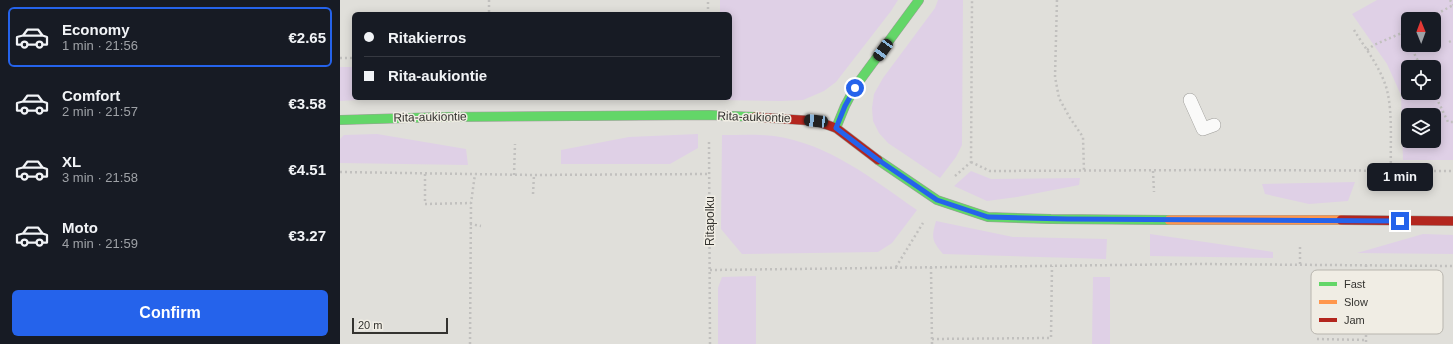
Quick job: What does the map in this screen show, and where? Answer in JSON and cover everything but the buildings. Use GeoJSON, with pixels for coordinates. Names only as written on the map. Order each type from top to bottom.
{"type":"FeatureCollection","features":[{"type":"Feature","properties":{"kind":"street"},"geometry":{"type":"LineString","coordinates":[[836,128],[845,106],[855,88],[919,0]]}},
{"type":"Feature","properties":{"kind":"street","name":"Rita-aukiontie"},"geometry":{"type":"LineString","coordinates":[[340,120],[458,116],[709,115],[786,118],[816,121],[836,128],[877,159],[937,200],[988,217],[1067,219],[1453,221]]}},
{"type":"Feature","properties":{"kind":"lane"},"geometry":{"type":"LineString","coordinates":[[1190,100],[1204,129],[1214,125]]}},
{"type":"Feature","properties":{"kind":"path"},"geometry":{"type":"LineString","coordinates":[[489,0],[489,12]]}},
{"type":"Feature","properties":{"kind":"path"},"geometry":{"type":"LineString","coordinates":[[708,0],[708,12]]}},
{"type":"Feature","properties":{"kind":"path"},"geometry":{"type":"LineString","coordinates":[[896,268],[937,200],[956,175],[971,162],[972,0]]}},
{"type":"Feature","properties":{"kind":"path"},"geometry":{"type":"LineString","coordinates":[[1057,0],[1055,77],[1059,98],[1083,137],[1084,171]]}},
{"type":"Feature","properties":{"kind":"path"},"geometry":{"type":"LineString","coordinates":[[1440,12],[1453,5],[1450,0]]}},
{"type":"Feature","properties":{"kind":"path"},"geometry":{"type":"LineString","coordinates":[[1354,30],[1380,73],[1386,89],[1389,105],[1391,171]]}},
{"type":"Feature","properties":{"kind":"path"},"geometry":{"type":"LineString","coordinates":[[1366,50],[1401,33]]}},
{"type":"Feature","properties":{"kind":"path"},"geometry":{"type":"LineString","coordinates":[[1449,42],[1453,40]]}},
{"type":"Feature","properties":{"kind":"path"},"geometry":{"type":"LineString","coordinates":[[340,58],[352,58]]}},
{"type":"Feature","properties":{"kind":"path"},"geometry":{"type":"LineString","coordinates":[[1437,100],[1448,122],[1453,122]]}},
{"type":"Feature","properties":{"kind":"path","name":"Ritapolku"},"geometry":{"type":"LineString","coordinates":[[709,115],[710,344]]}},
{"type":"Feature","properties":{"kind":"path"},"geometry":{"type":"LineString","coordinates":[[514,175],[516,138]]}},
{"type":"Feature","properties":{"kind":"path"},"geometry":{"type":"LineString","coordinates":[[971,162],[990,171],[1453,171]]}},
{"type":"Feature","properties":{"kind":"path"},"geometry":{"type":"LineString","coordinates":[[1153,171],[1154,193]]}},
{"type":"Feature","properties":{"kind":"path"},"geometry":{"type":"LineString","coordinates":[[340,172],[514,175],[710,174]]}},
{"type":"Feature","properties":{"kind":"path"},"geometry":{"type":"LineString","coordinates":[[425,174],[425,204],[471,203]]}},
{"type":"Feature","properties":{"kind":"path"},"geometry":{"type":"LineString","coordinates":[[470,344],[470,224],[475,174]]}},
{"type":"Feature","properties":{"kind":"path"},"geometry":{"type":"LineString","coordinates":[[533,194],[534,175]]}},
{"type":"Feature","properties":{"kind":"path"},"geometry":{"type":"LineString","coordinates":[[470,224],[481,226]]}},
{"type":"Feature","properties":{"kind":"path"},"geometry":{"type":"LineString","coordinates":[[1300,241],[1300,265]]}},
{"type":"Feature","properties":{"kind":"path"},"geometry":{"type":"LineString","coordinates":[[1366,265],[1366,270]]}},
{"type":"Feature","properties":{"kind":"path"},"geometry":{"type":"LineString","coordinates":[[710,270],[1052,266],[1453,266]]}},
{"type":"Feature","properties":{"kind":"path"},"geometry":{"type":"LineString","coordinates":[[932,338],[1052,338],[1052,266]]}},
{"type":"Feature","properties":{"kind":"path"},"geometry":{"type":"LineString","coordinates":[[931,267],[932,344]]}},
{"type":"Feature","properties":{"kind":"path"},"geometry":{"type":"LineString","coordinates":[[1366,334],[1366,344]]}},
{"type":"Feature","properties":{"kind":"path"},"geometry":{"type":"LineString","coordinates":[[1317,339],[1366,340]]}},
{"type":"Feature","properties":{"kind":"shaded area"},"geometry":{"type":"Polygon","coordinates":[[[720,0],[898,0],[836,82],[824,91],[803,100],[781,101],[720,100],[732,100],[732,12],[720,12],[720,0]]]}},
{"type":"Feature","properties":{"kind":"shaded area"},"geometry":{"type":"Polygon","coordinates":[[[938,0],[963,0],[962,145],[956,157],[940,178],[888,143],[879,133],[873,121],[872,108],[874,94],[883,78],[935,8],[938,0]]]}},
{"type":"Feature","properties":{"kind":"shaded area"},"geometry":{"type":"Polygon","coordinates":[[[1377,0],[1453,0],[1453,160],[1403,160],[1403,148],[1441,148],[1441,108],[1401,108],[1401,100],[1441,100],[1441,60],[1401,60],[1401,95],[1387,64],[1352,14],[1377,0]]]}},
{"type":"Feature","properties":{"kind":"shaded area"},"geometry":{"type":"Polygon","coordinates":[[[340,67],[352,67],[352,100],[357,100],[340,101],[340,67]]]}},
{"type":"Feature","properties":{"kind":"shaded area"},"geometry":{"type":"Polygon","coordinates":[[[377,134],[466,149],[468,165],[340,163],[340,139],[344,135],[377,134]]]}},
{"type":"Feature","properties":{"kind":"shaded area"},"geometry":{"type":"Polygon","coordinates":[[[698,134],[698,148],[670,164],[561,164],[561,150],[629,137],[698,134]]]}},
{"type":"Feature","properties":{"kind":"shaded area"},"geometry":{"type":"Polygon","coordinates":[[[722,135],[774,136],[794,140],[814,147],[850,164],[917,210],[892,243],[878,252],[742,254],[721,229],[722,135]]]}},
{"type":"Feature","properties":{"kind":"shaded area"},"geometry":{"type":"Polygon","coordinates":[[[971,171],[991,179],[1080,178],[1079,185],[987,201],[954,186],[971,171]]]}},
{"type":"Feature","properties":{"kind":"shaded area"},"geometry":{"type":"Polygon","coordinates":[[[1355,182],[1348,201],[1309,204],[1265,194],[1262,184],[1355,182]]]}},
{"type":"Feature","properties":{"kind":"shaded area"},"geometry":{"type":"Polygon","coordinates":[[[936,221],[1013,237],[1107,239],[1106,259],[943,254],[937,246],[933,235],[936,221]]]}},
{"type":"Feature","properties":{"kind":"shaded area"},"geometry":{"type":"Polygon","coordinates":[[[1150,234],[1273,252],[1273,258],[1150,256],[1150,234]]]}},
{"type":"Feature","properties":{"kind":"shaded area"},"geometry":{"type":"Polygon","coordinates":[[[1423,234],[1453,235],[1453,254],[1357,253],[1423,234]]]}},
{"type":"Feature","properties":{"kind":"shaded area"},"geometry":{"type":"Polygon","coordinates":[[[756,276],[756,344],[718,344],[718,288],[722,277],[756,276]]]}},
{"type":"Feature","properties":{"kind":"shaded area"},"geometry":{"type":"Polygon","coordinates":[[[1093,277],[1110,277],[1110,344],[1092,344],[1093,277]]]}},
{"type":"Feature","properties":{"kind":"traffic: fast"},"geometry":{"type":"LineString","coordinates":[[836,128],[855,87],[919,0]]}},
{"type":"Feature","properties":{"kind":"traffic: fast"},"geometry":{"type":"LineString","coordinates":[[340,120],[442,117],[709,115],[755,117]]}},
{"type":"Feature","properties":{"kind":"traffic: fast"},"geometry":{"type":"LineString","coordinates":[[878,160],[937,200],[988,217],[1169,220]]}},
{"type":"Feature","properties":{"kind":"traffic: slow"},"geometry":{"type":"LineString","coordinates":[[1169,220],[1341,220]]}},
{"type":"Feature","properties":{"kind":"traffic: jam"},"geometry":{"type":"LineString","coordinates":[[755,117],[816,121],[836,128],[878,160]]}},
{"type":"Feature","properties":{"kind":"traffic: jam"},"geometry":{"type":"LineString","coordinates":[[1341,220],[1453,221]]}},
{"type":"Feature","properties":{"kind":"route"},"geometry":{"type":"LineString","coordinates":[[855,88],[845,106],[836,128],[877,159],[937,200],[988,217],[1256,221],[1400,221]]}}]}
